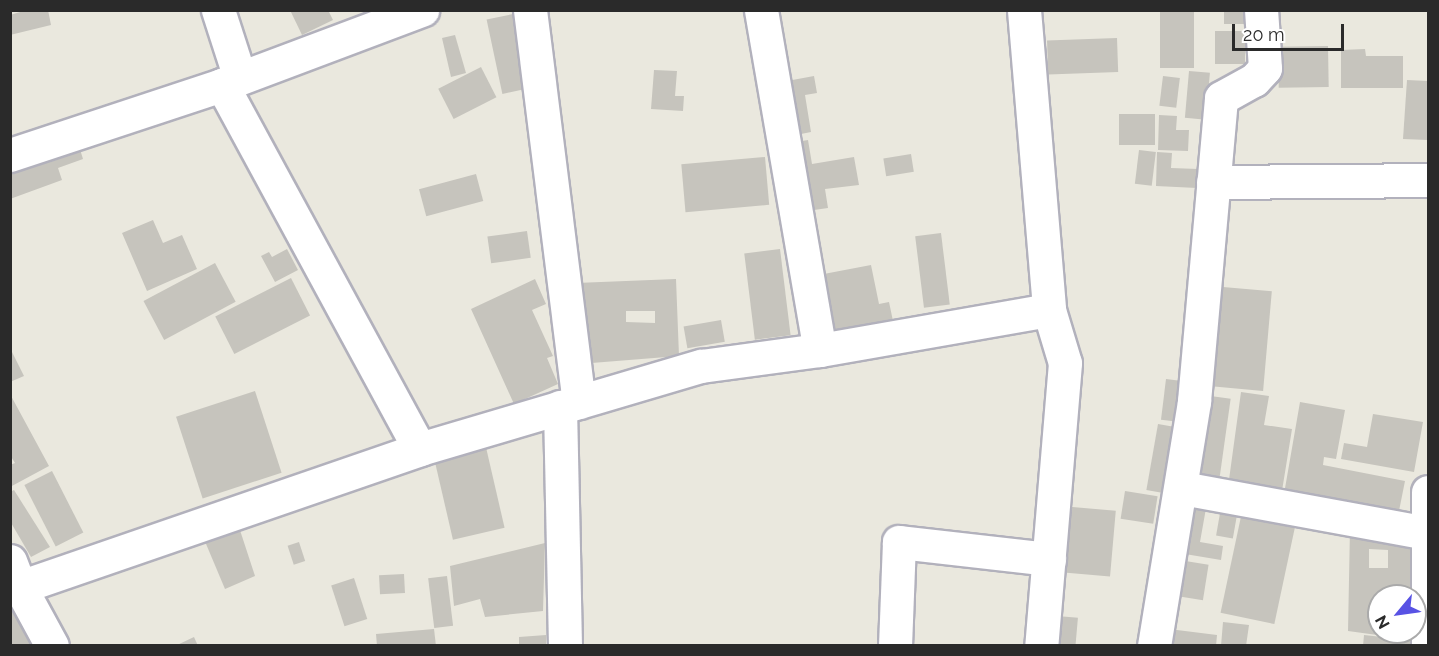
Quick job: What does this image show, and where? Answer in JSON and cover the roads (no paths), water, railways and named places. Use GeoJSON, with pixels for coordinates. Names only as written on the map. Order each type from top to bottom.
{"type":"FeatureCollection","features":[{"type":"Feature","properties":{"kind":"street"},"geometry":{"type":"LineString","coordinates":[[218,10],[231,81],[420,449]]}},
{"type":"Feature","properties":{"kind":"street"},"geometry":{"type":"LineString","coordinates":[[10,155],[231,81],[422,10]]}},
{"type":"Feature","properties":{"kind":"street"},"geometry":{"type":"LineString","coordinates":[[530,10],[570,404],[565,645]]}},
{"type":"Feature","properties":{"kind":"street"},"geometry":{"type":"LineString","coordinates":[[761,10],[820,350]]}},
{"type":"Feature","properties":{"kind":"street"},"geometry":{"type":"LineString","coordinates":[[1024,10],[1049,310],[1065,363],[1041,645]]}},
{"type":"Feature","properties":{"kind":"street"},"geometry":{"type":"LineString","coordinates":[[1155,645],[1182,488],[1194,401],[1221,98],[1254,80],[1265,68],[1262,10]]}},
{"type":"Feature","properties":{"kind":"street"},"geometry":{"type":"LineString","coordinates":[[1213,182],[1428,180]]}},
{"type":"Feature","properties":{"kind":"street"},"geometry":{"type":"LineString","coordinates":[[52,645],[15,574],[420,449],[701,366],[820,350],[1049,310]]}},
{"type":"Feature","properties":{"kind":"street"},"geometry":{"type":"LineString","coordinates":[[1182,488],[1426,533]]}},
{"type":"Feature","properties":{"kind":"street"},"geometry":{"type":"LineString","coordinates":[[1428,492],[1426,533],[1428,645]]}},
{"type":"Feature","properties":{"kind":"street"},"geometry":{"type":"LineString","coordinates":[[895,645],[899,543],[1050,559]]}}]}
